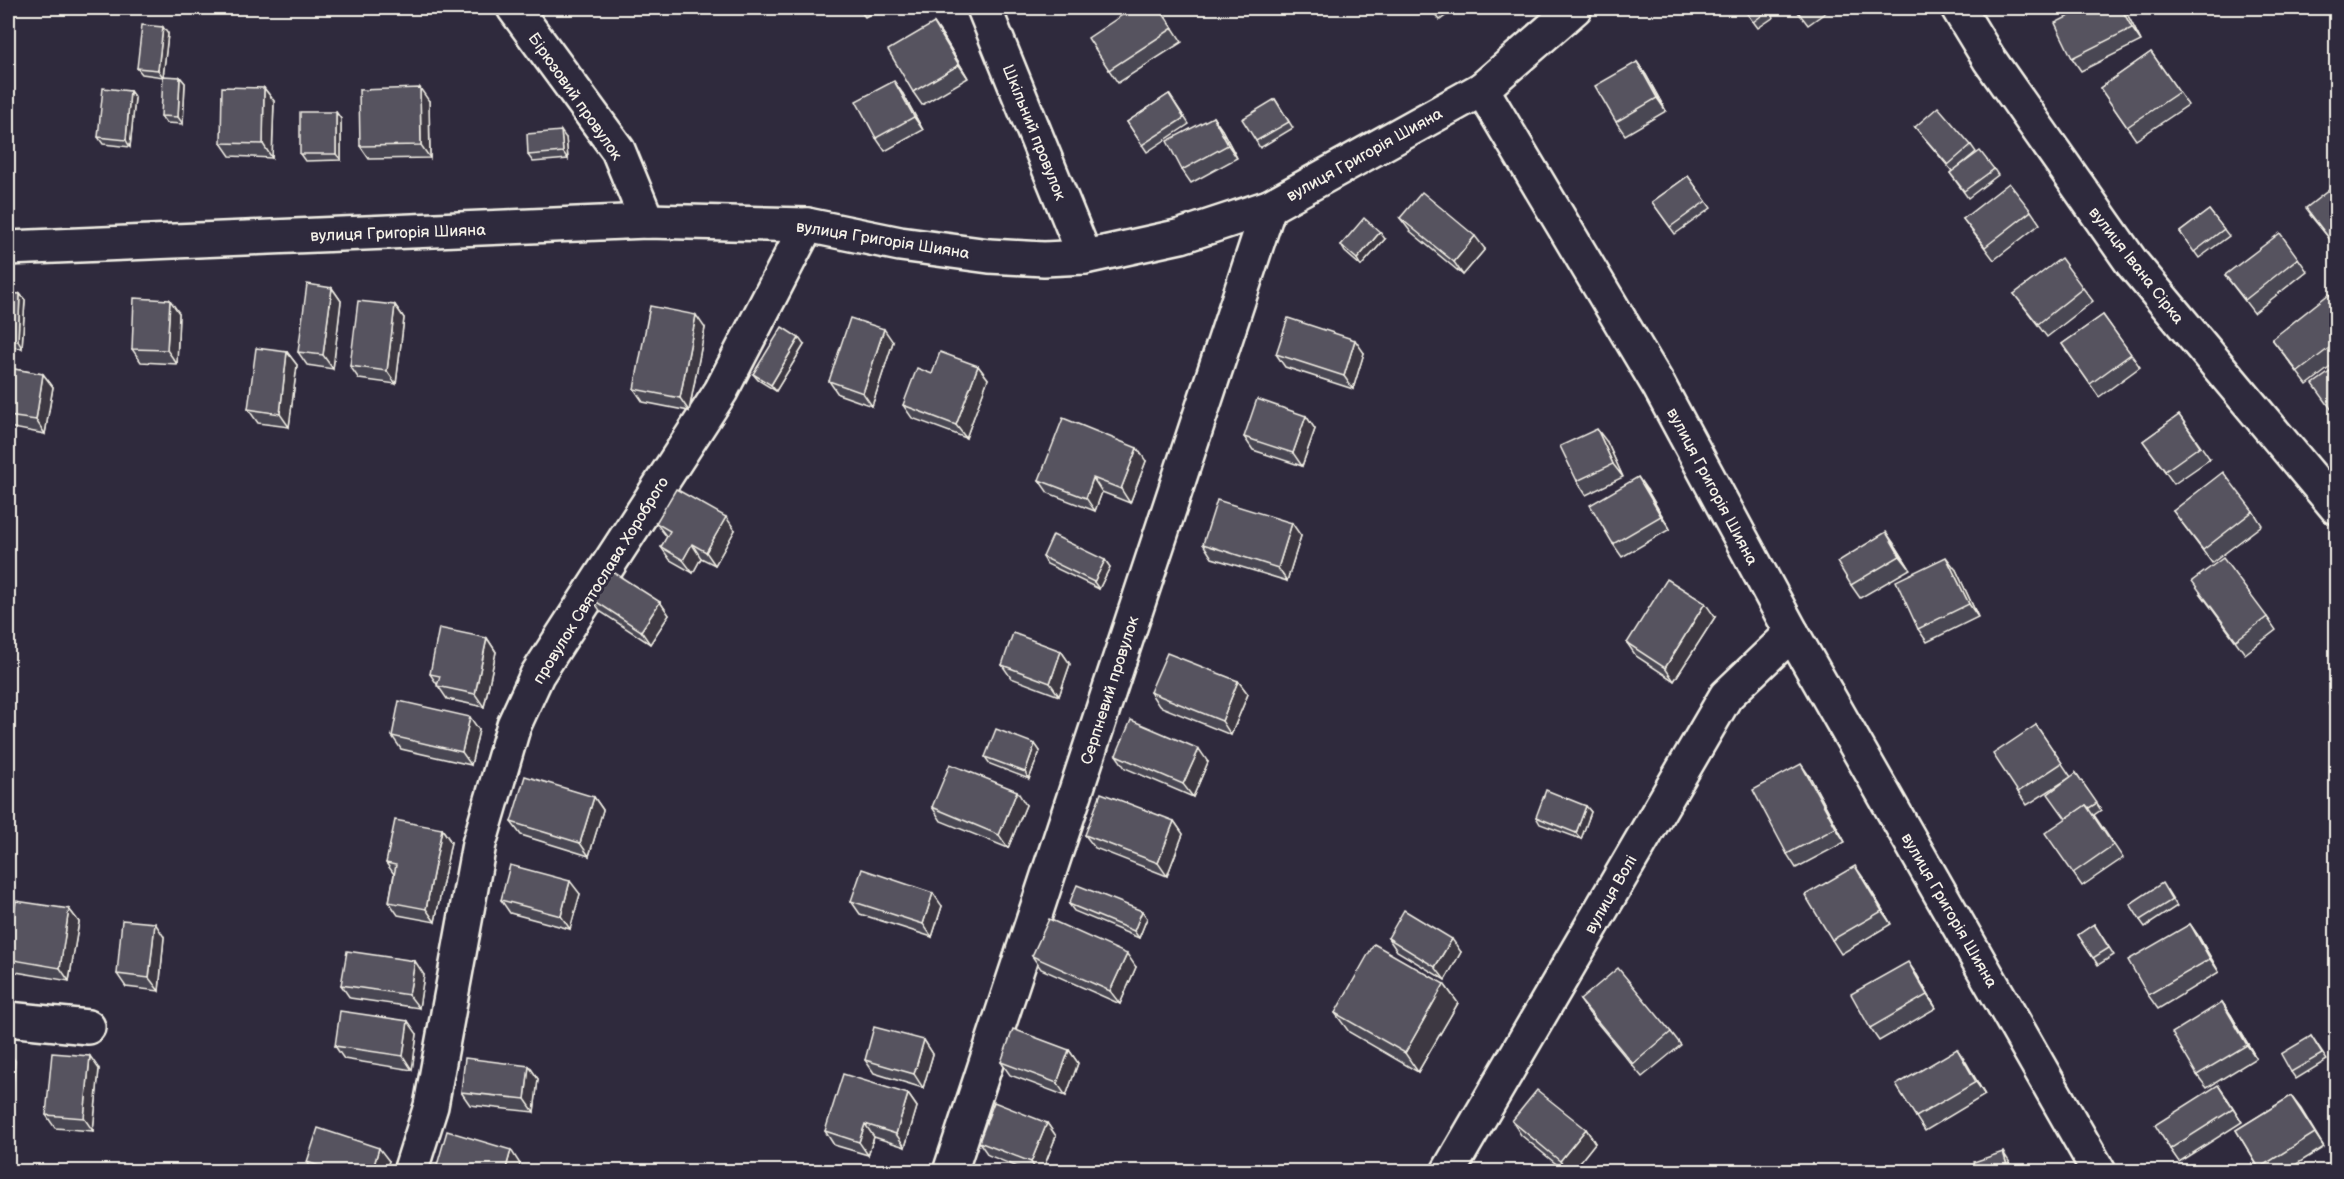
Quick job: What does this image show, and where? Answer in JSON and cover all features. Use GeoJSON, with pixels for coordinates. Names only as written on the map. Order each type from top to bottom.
{"type":"FeatureCollection","features":[{"type":"Feature","properties":{"kind":"street","name":"Бірюзовий провулок"},"geometry":{"type":"LineString","coordinates":[[514,8],[618,150],[647,221]]}},
{"type":"Feature","properties":{"kind":"street","name":"Шкільний провулок"},"geometry":{"type":"LineString","coordinates":[[984,8],[1085,257]]}},
{"type":"Feature","properties":{"kind":"street"},"geometry":{"type":"LineString","coordinates":[[1482,89],[1575,8]]}},
{"type":"Feature","properties":{"kind":"street","name":"вулиця Івана Сірка"},"geometry":{"type":"LineString","coordinates":[[1958,8],[1989,59],[2132,264],[2337,507]]}},
{"type":"Feature","properties":{"kind":"street","name":"вулиця Григорія Шияна"},"geometry":{"type":"LineString","coordinates":[[8,248],[647,221],[807,225],[900,244],[989,256],[1044,259],[1085,257],[1181,236],[1269,207],[1482,89],[1659,386],[1792,633],[2099,1172]]}},
{"type":"Feature","properties":{"kind":"street","name":"Серпневий провулок"},"geometry":{"type":"LineString","coordinates":[[950,1172],[1269,207]]}},
{"type":"Feature","properties":{"kind":"street","name":"провулок Святослава Хороброго"},"geometry":{"type":"LineString","coordinates":[[410,1172],[431,1106],[479,844],[514,725],[537,675],[721,391],[807,225]]}},
{"type":"Feature","properties":{"kind":"street","name":"вулиця Волі"},"geometry":{"type":"LineString","coordinates":[[1448,1172],[1726,696],[1792,633]]}},
{"type":"Feature","properties":{"kind":"street"},"geometry":{"type":"LineString","coordinates":[[8,1019],[88,1027]]}},
{"type":"Feature","properties":{"kind":"building"},"geometry":{"type":"Polygon","coordinates":[[[1133,8],[1159,8],[1173,28],[1109,70],[1088,38],[1133,8]]]}},
{"type":"Feature","properties":{"kind":"building"},"geometry":{"type":"Polygon","coordinates":[[[1743,8],[1767,8],[1769,10],[1753,22],[1743,8]]]}},
{"type":"Feature","properties":{"kind":"building"},"geometry":{"type":"Polygon","coordinates":[[[2085,8],[2121,8],[2132,28],[2072,58],[2055,23],[2085,8]]]}},
{"type":"Feature","properties":{"kind":"building"},"geometry":{"type":"Polygon","coordinates":[[[934,23],[959,65],[913,92],[888,50],[934,23]]]}},
{"type":"Feature","properties":{"kind":"building"},"geometry":{"type":"Polygon","coordinates":[[[142,25],[163,27],[158,70],[137,68],[142,25]]]}},
{"type":"Feature","properties":{"kind":"building"},"geometry":{"type":"Polygon","coordinates":[[[2151,52],[2179,92],[2127,127],[2100,88],[2151,52]]]}},
{"type":"Feature","properties":{"kind":"building"},"geometry":{"type":"Polygon","coordinates":[[[1637,62],[1657,98],[1616,122],[1595,86],[1637,62]]]}},
{"type":"Feature","properties":{"kind":"building"},"geometry":{"type":"Polygon","coordinates":[[[163,76],[180,77],[178,117],[161,116],[163,76]]]}},
{"type":"Feature","properties":{"kind":"building"},"geometry":{"type":"Polygon","coordinates":[[[894,81],[914,117],[876,138],[856,101],[894,81]]]}},
{"type":"Feature","properties":{"kind":"building"},"geometry":{"type":"Polygon","coordinates":[[[222,87],[264,88],[263,144],[221,143],[222,87]]]}},
{"type":"Feature","properties":{"kind":"building"},"geometry":{"type":"Polygon","coordinates":[[[103,88],[130,91],[126,140],[98,137],[103,88]]]}},
{"type":"Feature","properties":{"kind":"building"},"geometry":{"type":"Polygon","coordinates":[[[420,88],[421,145],[360,146],[359,90],[420,88]]]}},
{"type":"Feature","properties":{"kind":"building"},"geometry":{"type":"Polygon","coordinates":[[[1169,94],[1184,118],[1142,145],[1127,122],[1169,94]]]}},
{"type":"Feature","properties":{"kind":"building"},"geometry":{"type":"Polygon","coordinates":[[[1275,99],[1289,122],[1256,141],[1242,119],[1275,99]]]}},
{"type":"Feature","properties":{"kind":"building"},"geometry":{"type":"Polygon","coordinates":[[[1938,107],[1971,145],[1948,165],[1915,127],[1938,107]]]}},
{"type":"Feature","properties":{"kind":"building"},"geometry":{"type":"Polygon","coordinates":[[[300,112],[336,112],[336,154],[300,154],[300,112]]]}},
{"type":"Feature","properties":{"kind":"building"},"geometry":{"type":"Polygon","coordinates":[[[1213,117],[1228,145],[1182,170],[1167,141],[1213,117]]]}},
{"type":"Feature","properties":{"kind":"building"},"geometry":{"type":"Polygon","coordinates":[[[561,131],[563,152],[528,155],[527,134],[561,131]]]}},
{"type":"Feature","properties":{"kind":"building"},"geometry":{"type":"Polygon","coordinates":[[[1980,151],[1994,169],[1964,191],[1950,173],[1980,151]]]}},
{"type":"Feature","properties":{"kind":"building"},"geometry":{"type":"Polygon","coordinates":[[[1688,176],[1706,201],[1670,227],[1652,202],[1688,176]]]}},
{"type":"Feature","properties":{"kind":"building"},"geometry":{"type":"Polygon","coordinates":[[[2009,183],[2031,211],[1985,247],[1963,219],[2009,183]]]}},
{"type":"Feature","properties":{"kind":"building"},"geometry":{"type":"Polygon","coordinates":[[[2329,190],[2337,199],[2337,239],[2332,242],[2306,208],[2329,190]]]}},
{"type":"Feature","properties":{"kind":"building"},"geometry":{"type":"Polygon","coordinates":[[[1422,192],[1475,236],[1454,262],[1400,218],[1422,192]]]}},
{"type":"Feature","properties":{"kind":"building"},"geometry":{"type":"Polygon","coordinates":[[[2209,210],[2224,229],[2194,252],[2180,232],[2209,210]]]}},
{"type":"Feature","properties":{"kind":"building"},"geometry":{"type":"Polygon","coordinates":[[[1364,218],[1380,232],[1357,259],[1341,245],[1364,218]]]}},
{"type":"Feature","properties":{"kind":"building"},"geometry":{"type":"Polygon","coordinates":[[[2280,233],[2298,258],[2245,300],[2225,275],[2280,233]]]}},
{"type":"Feature","properties":{"kind":"building"},"geometry":{"type":"Polygon","coordinates":[[[2061,258],[2083,288],[2038,324],[2014,294],[2061,258]]]}},
{"type":"Feature","properties":{"kind":"building"},"geometry":{"type":"Polygon","coordinates":[[[307,284],[332,288],[323,355],[298,352],[307,284]]]}},
{"type":"Feature","properties":{"kind":"building"},"geometry":{"type":"Polygon","coordinates":[[[8,293],[20,294],[18,341],[8,340],[8,293]]]}},
{"type":"Feature","properties":{"kind":"building"},"geometry":{"type":"Polygon","coordinates":[[[2329,294],[2337,303],[2337,342],[2298,372],[2272,339],[2329,294]]]}},
{"type":"Feature","properties":{"kind":"building"},"geometry":{"type":"Polygon","coordinates":[[[134,298],[170,300],[167,350],[132,349],[134,298]]]}},
{"type":"Feature","properties":{"kind":"building"},"geometry":{"type":"Polygon","coordinates":[[[358,301],[395,305],[387,371],[350,366],[358,301]]]}},
{"type":"Feature","properties":{"kind":"building"},"geometry":{"type":"Polygon","coordinates":[[[650,306],[696,315],[680,398],[634,389],[650,306]]]}},
{"type":"Feature","properties":{"kind":"building"},"geometry":{"type":"Polygon","coordinates":[[[2103,315],[2131,354],[2090,384],[2062,344],[2103,315]]]}},
{"type":"Feature","properties":{"kind":"building"},"geometry":{"type":"Polygon","coordinates":[[[850,318],[884,329],[863,393],[829,381],[850,318]]]}},
{"type":"Feature","properties":{"kind":"building"},"geometry":{"type":"Polygon","coordinates":[[[1288,318],[1355,340],[1344,376],[1276,354],[1288,318]]]}},
{"type":"Feature","properties":{"kind":"building"},"geometry":{"type":"Polygon","coordinates":[[[782,327],[799,338],[771,385],[753,374],[782,327]]]}},
{"type":"Feature","properties":{"kind":"building"},"geometry":{"type":"Polygon","coordinates":[[[256,348],[287,352],[280,414],[248,409],[256,348]]]}},
{"type":"Feature","properties":{"kind":"building"},"geometry":{"type":"Polygon","coordinates":[[[940,352],[978,366],[956,425],[903,405],[917,368],[932,374],[940,352]]]}},
{"type":"Feature","properties":{"kind":"building"},"geometry":{"type":"Polygon","coordinates":[[[2337,367],[2337,417],[2313,384],[2337,367]]]}},
{"type":"Feature","properties":{"kind":"building"},"geometry":{"type":"Polygon","coordinates":[[[8,368],[43,374],[36,420],[8,416],[8,368]]]}},
{"type":"Feature","properties":{"kind":"building"},"geometry":{"type":"Polygon","coordinates":[[[1257,399],[1306,416],[1293,453],[1244,437],[1257,399]]]}},
{"type":"Feature","properties":{"kind":"building"},"geometry":{"type":"Polygon","coordinates":[[[2179,415],[2200,446],[2165,471],[2143,441],[2179,415]]]}},
{"type":"Feature","properties":{"kind":"building"},"geometry":{"type":"Polygon","coordinates":[[[1063,418],[1137,448],[1121,489],[1093,478],[1086,498],[1039,480],[1063,418]]]}},
{"type":"Feature","properties":{"kind":"building"},"geometry":{"type":"Polygon","coordinates":[[[1597,429],[1613,464],[1577,481],[1560,446],[1597,429]]]}},
{"type":"Feature","properties":{"kind":"building"},"geometry":{"type":"Polygon","coordinates":[[[2223,472],[2253,511],[2203,550],[2173,511],[2223,472]]]}},
{"type":"Feature","properties":{"kind":"building"},"geometry":{"type":"Polygon","coordinates":[[[1638,477],[1661,516],[1613,544],[1590,505],[1638,477]]]}},
{"type":"Feature","properties":{"kind":"building"},"geometry":{"type":"Polygon","coordinates":[[[676,489],[726,517],[706,552],[692,544],[683,560],[661,547],[670,531],[656,523],[676,489]]]}},
{"type":"Feature","properties":{"kind":"building"},"geometry":{"type":"Polygon","coordinates":[[[1217,500],[1292,523],[1278,568],[1203,544],[1217,500]]]}},
{"type":"Feature","properties":{"kind":"building"},"geometry":{"type":"Polygon","coordinates":[[[1886,532],[1900,556],[1851,585],[1837,562],[1886,532]]]}},
{"type":"Feature","properties":{"kind":"building"},"geometry":{"type":"Polygon","coordinates":[[[1053,535],[1105,560],[1094,582],[1043,557],[1053,535]]]}},
{"type":"Feature","properties":{"kind":"building"},"geometry":{"type":"Polygon","coordinates":[[[1946,557],[1969,604],[1918,629],[1896,581],[1946,557]]]}},
{"type":"Feature","properties":{"kind":"building"},"geometry":{"type":"Polygon","coordinates":[[[2223,558],[2267,617],[2236,640],[2192,581],[2223,558]]]}},
{"type":"Feature","properties":{"kind":"building"},"geometry":{"type":"Polygon","coordinates":[[[610,570],[660,602],[641,631],[592,599],[610,570]]]}},
{"type":"Feature","properties":{"kind":"building"},"geometry":{"type":"Polygon","coordinates":[[[1667,579],[1705,603],[1665,668],[1627,643],[1667,579]]]}},
{"type":"Feature","properties":{"kind":"building"},"geometry":{"type":"Polygon","coordinates":[[[439,628],[487,638],[475,694],[437,686],[440,676],[430,674],[439,628]]]}},
{"type":"Feature","properties":{"kind":"building"},"geometry":{"type":"Polygon","coordinates":[[[1013,633],[1061,651],[1050,683],[1002,665],[1013,633]]]}},
{"type":"Feature","properties":{"kind":"building"},"geometry":{"type":"Polygon","coordinates":[[[1167,653],[1238,681],[1222,721],[1150,692],[1167,653]]]}},
{"type":"Feature","properties":{"kind":"building"},"geometry":{"type":"Polygon","coordinates":[[[2337,697],[2337,714],[2328,703],[2337,697]]]}},
{"type":"Feature","properties":{"kind":"building"},"geometry":{"type":"Polygon","coordinates":[[[399,701],[470,717],[462,752],[392,736],[399,701]]]}},
{"type":"Feature","properties":{"kind":"building"},"geometry":{"type":"Polygon","coordinates":[[[1131,720],[1199,749],[1183,784],[1116,755],[1131,720]]]}},
{"type":"Feature","properties":{"kind":"building"},"geometry":{"type":"Polygon","coordinates":[[[2036,725],[2062,763],[2018,792],[1993,754],[2036,725]]]}},
{"type":"Feature","properties":{"kind":"building"},"geometry":{"type":"Polygon","coordinates":[[[996,729],[1035,744],[1025,772],[985,757],[996,729]]]}},
{"type":"Feature","properties":{"kind":"building"},"geometry":{"type":"Polygon","coordinates":[[[950,764],[1017,791],[999,835],[932,807],[950,764]]]}},
{"type":"Feature","properties":{"kind":"building"},"geometry":{"type":"Polygon","coordinates":[[[1801,764],[1836,828],[1787,854],[1753,790],[1801,764]]]}},
{"type":"Feature","properties":{"kind":"building"},"geometry":{"type":"Polygon","coordinates":[[[2076,773],[2097,803],[2089,808],[2086,805],[2066,819],[2048,794],[2076,773]]]}},
{"type":"Feature","properties":{"kind":"building"},"geometry":{"type":"Polygon","coordinates":[[[525,776],[594,797],[580,843],[511,822],[525,776]]]}},
{"type":"Feature","properties":{"kind":"building"},"geometry":{"type":"Polygon","coordinates":[[[1546,790],[1586,806],[1576,833],[1536,817],[1546,790]]]}},
{"type":"Feature","properties":{"kind":"building"},"geometry":{"type":"Polygon","coordinates":[[[1101,793],[1174,821],[1158,863],[1085,835],[1101,793]]]}},
{"type":"Feature","properties":{"kind":"building"},"geometry":{"type":"Polygon","coordinates":[[[2086,805],[2113,845],[2073,873],[2045,833],[2086,805]]]}},
{"type":"Feature","properties":{"kind":"building"},"geometry":{"type":"Polygon","coordinates":[[[395,820],[442,829],[426,909],[389,902],[396,865],[386,863],[395,820]]]}},
{"type":"Feature","properties":{"kind":"building"},"geometry":{"type":"Polygon","coordinates":[[[510,865],[570,881],[561,916],[501,900],[510,865]]]}},
{"type":"Feature","properties":{"kind":"building"},"geometry":{"type":"Polygon","coordinates":[[[1855,866],[1882,911],[1832,940],[1805,895],[1855,866]]]}},
{"type":"Feature","properties":{"kind":"building"},"geometry":{"type":"Polygon","coordinates":[[[862,869],[933,893],[923,924],[851,901],[862,869]]]}},
{"type":"Feature","properties":{"kind":"building"},"geometry":{"type":"Polygon","coordinates":[[[2162,883],[2172,900],[2140,920],[2130,904],[2162,883]]]}},
{"type":"Feature","properties":{"kind":"building"},"geometry":{"type":"Polygon","coordinates":[[[1077,885],[1142,911],[1134,931],[1069,904],[1077,885]]]}},
{"type":"Feature","properties":{"kind":"building"},"geometry":{"type":"Polygon","coordinates":[[[16,901],[69,909],[60,968],[8,959],[16,901]]]}},
{"type":"Feature","properties":{"kind":"building"},"geometry":{"type":"Polygon","coordinates":[[[1404,910],[1452,939],[1435,967],[1388,938],[1404,910]]]}},
{"type":"Feature","properties":{"kind":"building"},"geometry":{"type":"Polygon","coordinates":[[[1049,919],[1127,954],[1110,991],[1032,956],[1049,919]]]}},
{"type":"Feature","properties":{"kind":"building"},"geometry":{"type":"Polygon","coordinates":[[[122,920],[155,923],[149,978],[117,974],[122,920]]]}},
{"type":"Feature","properties":{"kind":"building"},"geometry":{"type":"Polygon","coordinates":[[[2094,924],[2109,948],[2093,958],[2078,935],[2094,924]]]}},
{"type":"Feature","properties":{"kind":"building"},"geometry":{"type":"Polygon","coordinates":[[[2190,924],[2210,959],[2148,995],[2128,960],[2190,924]]]}},
{"type":"Feature","properties":{"kind":"building"},"geometry":{"type":"Polygon","coordinates":[[[1374,944],[1444,984],[1405,1053],[1335,1013],[1374,944]]]}},
{"type":"Feature","properties":{"kind":"building"},"geometry":{"type":"Polygon","coordinates":[[[347,951],[415,961],[409,995],[341,985],[347,951]]]}},
{"type":"Feature","properties":{"kind":"building"},"geometry":{"type":"Polygon","coordinates":[[[1908,962],[1927,995],[1870,1028],[1851,994],[1908,962]]]}},
{"type":"Feature","properties":{"kind":"building"},"geometry":{"type":"Polygon","coordinates":[[[1618,968],[1671,1032],[1633,1064],[1580,1000],[1618,968]]]}},
{"type":"Feature","properties":{"kind":"building"},"geometry":{"type":"Polygon","coordinates":[[[2222,1002],[2247,1045],[2197,1075],[2172,1033],[2222,1002]]]}},
{"type":"Feature","properties":{"kind":"building"},"geometry":{"type":"Polygon","coordinates":[[[340,1011],[408,1021],[403,1056],[335,1046],[340,1011]]]}},
{"type":"Feature","properties":{"kind":"building"},"geometry":{"type":"Polygon","coordinates":[[[874,1027],[924,1040],[914,1074],[865,1060],[874,1027]]]}},
{"type":"Feature","properties":{"kind":"building"},"geometry":{"type":"Polygon","coordinates":[[[1013,1029],[1069,1050],[1057,1083],[1001,1062],[1013,1029]]]}},
{"type":"Feature","properties":{"kind":"building"},"geometry":{"type":"Polygon","coordinates":[[[2311,1036],[2322,1054],[2291,1072],[2281,1054],[2311,1036]]]}},
{"type":"Feature","properties":{"kind":"building"},"geometry":{"type":"Polygon","coordinates":[[[1957,1049],[1976,1082],[1916,1117],[1896,1085],[1957,1049]]]}},
{"type":"Feature","properties":{"kind":"building"},"geometry":{"type":"Polygon","coordinates":[[[52,1053],[90,1056],[84,1118],[46,1115],[52,1053]]]}},
{"type":"Feature","properties":{"kind":"building"},"geometry":{"type":"Polygon","coordinates":[[[465,1058],[529,1066],[525,1099],[461,1092],[465,1058]]]}},
{"type":"Feature","properties":{"kind":"building"},"geometry":{"type":"Polygon","coordinates":[[[843,1074],[908,1094],[896,1134],[865,1124],[859,1142],[825,1131],[843,1074]]]}},
{"type":"Feature","properties":{"kind":"building"},"geometry":{"type":"Polygon","coordinates":[[[2218,1085],[2233,1109],[2170,1149],[2155,1125],[2218,1085]]]}},
{"type":"Feature","properties":{"kind":"building"},"geometry":{"type":"Polygon","coordinates":[[[1537,1090],[1586,1129],[1560,1161],[1512,1121],[1537,1090]]]}},
{"type":"Feature","properties":{"kind":"building"},"geometry":{"type":"Polygon","coordinates":[[[2291,1096],[2315,1133],[2259,1168],[2236,1130],[2291,1096]]]}},
{"type":"Feature","properties":{"kind":"building"},"geometry":{"type":"Polygon","coordinates":[[[994,1102],[1047,1123],[1031,1162],[979,1142],[994,1102]]]}},
{"type":"Feature","properties":{"kind":"building"},"geometry":{"type":"Polygon","coordinates":[[[318,1128],[379,1148],[372,1172],[337,1172],[307,1162],[318,1128]]]}},
{"type":"Feature","properties":{"kind":"building"},"geometry":{"type":"Polygon","coordinates":[[[447,1131],[511,1150],[505,1172],[435,1172],[447,1131]]]}},
{"type":"Feature","properties":{"kind":"building"},"geometry":{"type":"Polygon","coordinates":[[[2003,1152],[2009,1172],[1977,1172],[1974,1162],[2003,1152]]]}},
{"type":"Feature","properties":{"kind":"building"},"geometry":{"type":"Polygon","coordinates":[[[2337,1158],[2337,1172],[2317,1172],[2337,1158]]]}},
{"type":"Feature","properties":{"kind":"building"},"geometry":{"type":"Polygon","coordinates":[[[1522,1166],[1528,1172],[1518,1172],[1522,1166]]]}}]}
